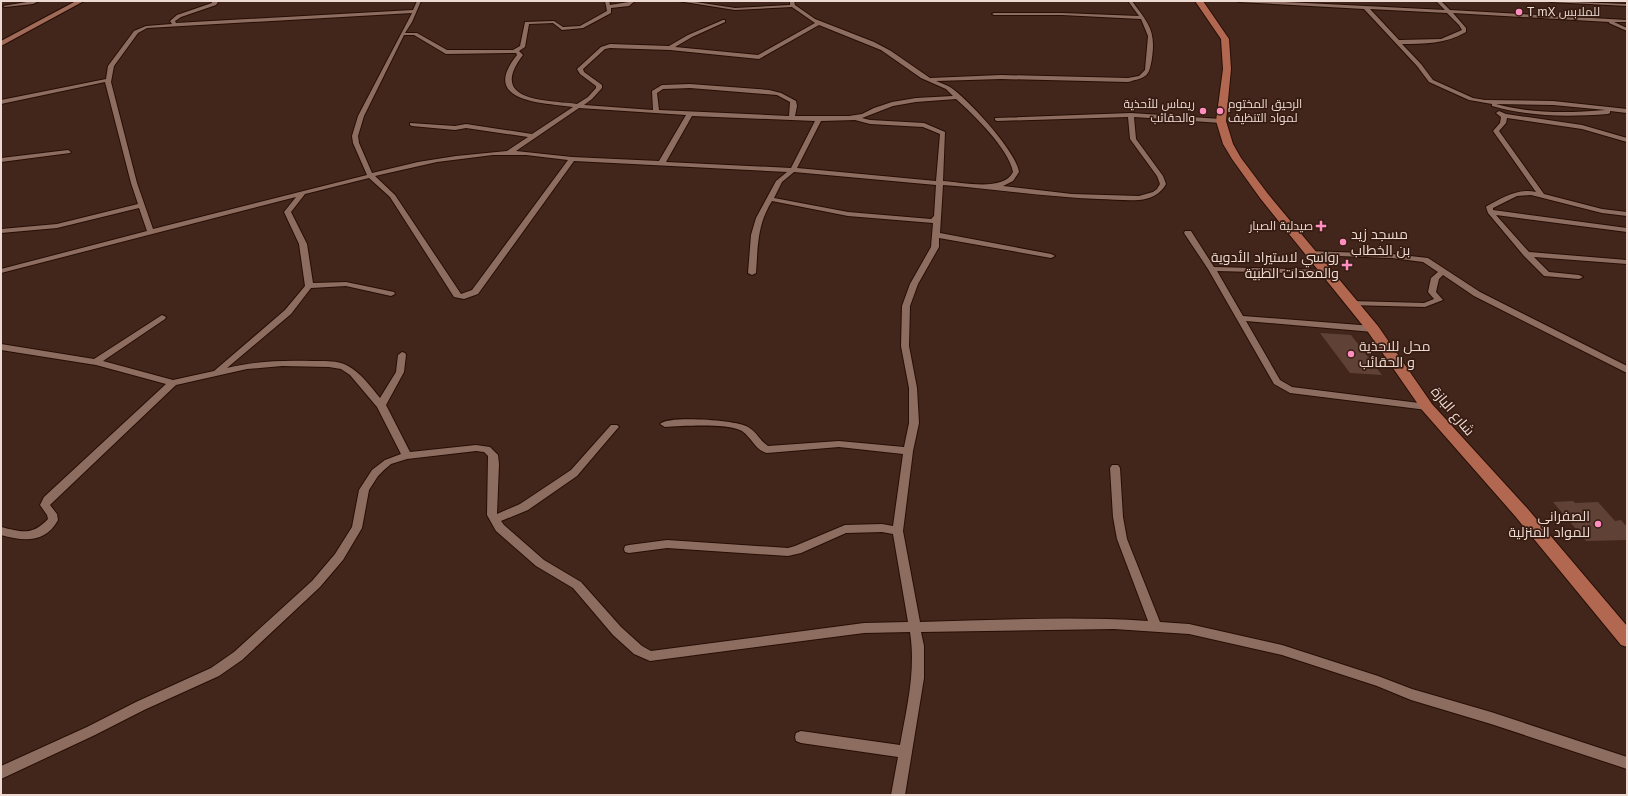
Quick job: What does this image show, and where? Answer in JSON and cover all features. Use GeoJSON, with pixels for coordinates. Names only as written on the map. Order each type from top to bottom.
{"type":"FeatureCollection","features":[{"type":"Feature","properties":{"kind":"main road","name":"شارع البازة"},"geometry":{"type":"LineString","coordinates":[[1199,1],[1225,39],[1227,49],[1227,69],[1221,121],[1228,144],[1237,159],[1373,329],[1427,407],[1521,512],[1627,639]]}},
{"type":"Feature","properties":{"kind":"street"},"geometry":{"type":"LineString","coordinates":[[5,6],[33,3],[37,1]]}},
{"type":"Feature","properties":{"kind":"street"},"geometry":{"type":"LineString","coordinates":[[1,44],[81,1]]}},
{"type":"Feature","properties":{"kind":"street"},"geometry":{"type":"LineString","coordinates":[[174,24],[171,20],[174,18],[214,4],[216,2],[214,1]]}},
{"type":"Feature","properties":{"kind":"street"},"geometry":{"type":"LineString","coordinates":[[419,1],[361,116],[355,136],[361,156],[370,175],[394,196],[457,295],[462,297],[474,292],[572,159]]}},
{"type":"Feature","properties":{"kind":"street"},"geometry":{"type":"LineString","coordinates":[[402,34],[415,34],[446,52],[517,51],[522,47],[527,23],[554,22],[562,29],[577,29],[608,13],[610,10],[607,1]]}},
{"type":"Feature","properties":{"kind":"street"},"geometry":{"type":"LineString","coordinates":[[608,7],[627,5],[633,1]]}},
{"type":"Feature","properties":{"kind":"street"},"geometry":{"type":"LineString","coordinates":[[680,1],[735,9],[793,4],[805,16],[818,23],[843,31],[883,48],[929,80],[949,89],[1000,143],[1015,162],[1016,172],[1008,182],[995,187]]}},
{"type":"Feature","properties":{"kind":"street"},"geometry":{"type":"LineString","coordinates":[[929,80],[1001,77],[1119,80],[1141,77],[1148,70],[1151,40],[1150,32],[1130,1]]}},
{"type":"Feature","properties":{"kind":"street"},"geometry":{"type":"LineString","coordinates":[[1239,1],[1296,2],[1627,21]]}},
{"type":"Feature","properties":{"kind":"street"},"geometry":{"type":"LineString","coordinates":[[1399,42],[1442,40],[1460,34],[1464,28],[1438,1]]}},
{"type":"Feature","properties":{"kind":"street"},"geometry":{"type":"LineString","coordinates":[[1551,1],[1627,4]]}},
{"type":"Feature","properties":{"kind":"street"},"geometry":{"type":"LineString","coordinates":[[1365,7],[1399,42],[1431,81],[1471,99],[1517,112],[1543,115],[1625,111]]}},
{"type":"Feature","properties":{"kind":"street"},"geometry":{"type":"LineString","coordinates":[[151,233],[133,178],[108,80],[111,66],[136,32],[146,27],[174,24],[415,11]]}},
{"type":"Feature","properties":{"kind":"street"},"geometry":{"type":"LineString","coordinates":[[994,14],[1062,14],[1142,18]]}},
{"type":"Feature","properties":{"kind":"street"},"geometry":{"type":"LineString","coordinates":[[1608,20],[1627,30]]}},
{"type":"Feature","properties":{"kind":"street"},"geometry":{"type":"LineString","coordinates":[[670,48],[690,36],[723,21]]}},
{"type":"Feature","properties":{"kind":"street"},"geometry":{"type":"LineString","coordinates":[[509,153],[590,98],[599,88],[597,83],[580,71],[581,67],[603,48],[615,45],[670,48],[760,57],[818,23]]}},
{"type":"Feature","properties":{"kind":"street"},"geometry":{"type":"LineString","coordinates":[[517,51],[520,55],[508,70],[507,77],[514,94],[529,99],[578,106],[656,110],[690,114],[819,119],[855,118],[852,117]]}},
{"type":"Feature","properties":{"kind":"street"},"geometry":{"type":"LineString","coordinates":[[1,102],[108,80]]}},
{"type":"Feature","properties":{"kind":"street"},"geometry":{"type":"LineString","coordinates":[[656,110],[654,92],[658,88],[667,86],[690,86],[780,94],[793,101],[794,106],[792,117]]}},
{"type":"Feature","properties":{"kind":"street"},"geometry":{"type":"LineString","coordinates":[[852,117],[863,116],[876,109],[904,102],[956,96]]}},
{"type":"Feature","properties":{"kind":"street"},"geometry":{"type":"LineString","coordinates":[[1485,102],[1553,103],[1625,111]]}},
{"type":"Feature","properties":{"kind":"street"},"geometry":{"type":"LineString","coordinates":[[1485,102],[1504,116],[1586,128],[1612,134],[1627,140]]}},
{"type":"Feature","properties":{"kind":"street"},"geometry":{"type":"LineString","coordinates":[[661,164],[690,114]]}},
{"type":"Feature","properties":{"kind":"street"},"geometry":{"type":"LineString","coordinates":[[997,119],[1131,115],[1221,121]]}},
{"type":"Feature","properties":{"kind":"street"},"geometry":{"type":"LineString","coordinates":[[1,271],[398,168],[454,159],[509,153],[572,159],[794,170],[860,177],[995,187],[1072,196],[1139,198],[1155,193],[1160,190],[1163,184],[1160,176],[1133,139],[1131,115]]}},
{"type":"Feature","properties":{"kind":"street"},"geometry":{"type":"LineString","coordinates":[[1504,116],[1503,123],[1496,131],[1541,196]]}},
{"type":"Feature","properties":{"kind":"street"},"geometry":{"type":"LineString","coordinates":[[852,117],[870,122],[924,125],[943,133],[938,183],[935,247],[918,277],[906,306],[905,346],[913,388],[914,423],[908,451],[898,530],[918,646],[918,678],[898,795]]}},
{"type":"Feature","properties":{"kind":"street"},"geometry":{"type":"LineString","coordinates":[[752,274],[756,224],[761,212],[770,199],[779,181],[794,170],[819,119]]}},
{"type":"Feature","properties":{"kind":"street"},"geometry":{"type":"LineString","coordinates":[[412,124],[455,128],[466,126],[532,136]]}},
{"type":"Feature","properties":{"kind":"street"},"geometry":{"type":"LineString","coordinates":[[1,160],[68,152]]}},
{"type":"Feature","properties":{"kind":"street"},"geometry":{"type":"LineString","coordinates":[[217,372],[288,312],[309,286],[303,244],[287,212],[303,193]]}},
{"type":"Feature","properties":{"kind":"street"},"geometry":{"type":"LineString","coordinates":[[1579,277],[1547,274],[1490,212],[1489,207],[1491,204],[1516,194],[1531,193],[1602,211],[1627,214]]}},
{"type":"Feature","properties":{"kind":"street"},"geometry":{"type":"LineString","coordinates":[[770,199],[841,213],[874,217],[911,218],[932,221],[937,217]]}},
{"type":"Feature","properties":{"kind":"street"},"geometry":{"type":"LineString","coordinates":[[1,231],[57,226],[92,219],[142,205]]}},
{"type":"Feature","properties":{"kind":"street"},"geometry":{"type":"LineString","coordinates":[[1490,212],[1627,230]]}},
{"type":"Feature","properties":{"kind":"street"},"geometry":{"type":"LineString","coordinates":[[1188,234],[1212,269],[1277,382],[1281,386],[1290,390],[1427,407]]}},
{"type":"Feature","properties":{"kind":"street"},"geometry":{"type":"LineString","coordinates":[[936,235],[1051,256]]}},
{"type":"Feature","properties":{"kind":"street"},"geometry":{"type":"LineString","coordinates":[[1311,253],[1392,256],[1425,260],[1477,294],[1627,370]]}},
{"type":"Feature","properties":{"kind":"street"},"geometry":{"type":"LineString","coordinates":[[1527,254],[1627,262]]}},
{"type":"Feature","properties":{"kind":"street"},"geometry":{"type":"LineString","coordinates":[[1212,269],[1327,272]]}},
{"type":"Feature","properties":{"kind":"street"},"geometry":{"type":"LineString","coordinates":[[1352,303],[1434,303],[1439,300],[1432,292],[1434,278],[1443,271]]}},
{"type":"Feature","properties":{"kind":"street"},"geometry":{"type":"LineString","coordinates":[[309,286],[346,284],[391,294]]}},
{"type":"Feature","properties":{"kind":"street"},"geometry":{"type":"LineString","coordinates":[[96,362],[162,317]]}},
{"type":"Feature","properties":{"kind":"street"},"geometry":{"type":"LineString","coordinates":[[1240,318],[1373,329]]}},
{"type":"Feature","properties":{"kind":"street"},"geometry":{"type":"LineString","coordinates":[[1,347],[96,362],[173,383]]}},
{"type":"Feature","properties":{"kind":"street"},"geometry":{"type":"LineString","coordinates":[[381,405],[400,372],[402,355]]}},
{"type":"Feature","properties":{"kind":"street"},"geometry":{"type":"LineString","coordinates":[[1,531],[26,538],[43,531],[53,520],[52,514],[45,505],[48,500],[173,383],[246,366],[282,363],[336,365],[353,373],[381,405],[407,456]]}},
{"type":"Feature","properties":{"kind":"street"},"geometry":{"type":"LineString","coordinates":[[666,424],[708,423],[740,427],[745,429],[759,446],[767,450],[839,444],[908,451]]}},
{"type":"Feature","properties":{"kind":"street"},"geometry":{"type":"LineString","coordinates":[[494,520],[524,507],[574,473],[614,427]]}},
{"type":"Feature","properties":{"kind":"street"},"geometry":{"type":"LineString","coordinates":[[1,772],[215,672],[238,656],[316,584],[339,557],[357,528],[364,490],[374,473],[388,462],[407,456],[476,448],[483,448],[491,452],[494,464],[492,515],[494,520],[510,539],[540,563],[577,585],[617,631],[638,650],[650,656],[864,628],[915,628],[1028,624],[1114,624],[1189,629],[1282,650],[1378,681],[1411,694],[1491,718],[1627,763]]}},
{"type":"Feature","properties":{"kind":"street"},"geometry":{"type":"LineString","coordinates":[[1115,468],[1118,517],[1122,539],[1156,626]]}},
{"type":"Feature","properties":{"kind":"street"},"geometry":{"type":"LineString","coordinates":[[629,549],[667,544],[788,552],[803,548],[845,529],[882,528],[898,530]]}},
{"type":"Feature","properties":{"kind":"street"},"geometry":{"type":"LineString","coordinates":[[801,736],[906,752]]}},
{"type":"Feature","properties":{"kind":"building","name":"محل للاحذية و الحقائب"},"geometry":{"type":"Polygon","coordinates":[[[1320,333],[1351,335],[1382,375],[1350,373],[1320,333]]]}},
{"type":"Feature","properties":{"kind":"building","name":"الصفراني للمواد المنزلية"},"geometry":{"type":"Polygon","coordinates":[[[1573,501],[1575,503],[1598,502],[1615,521],[1621,520],[1627,527],[1627,540],[1586,541],[1553,502],[1573,501]]]}},
{"type":"Feature","properties":{"kind":"place","name":"T mX للملابس"},"geometry":{"type":"Point","coordinates":[1519,12]}},
{"type":"Feature","properties":{"kind":"place","name":"ريماس للأحذية والحقائب"},"geometry":{"type":"Point","coordinates":[1203,111]}},
{"type":"Feature","properties":{"kind":"place","name":"الرحيق المختوم لمواد التنظيف"},"geometry":{"type":"Point","coordinates":[1220,111]}},
{"type":"Feature","properties":{"kind":"place","name":"صيدلية الصبار"},"geometry":{"type":"Point","coordinates":[1321,226]}},
{"type":"Feature","properties":{"kind":"place","name":"مسجد زيد بن الخطاب"},"geometry":{"type":"Point","coordinates":[1343,242]}},
{"type":"Feature","properties":{"kind":"place","name":"رواسي لاستيراد الأدوية والمعدات الطبية"},"geometry":{"type":"Point","coordinates":[1347,265]}},
{"type":"Feature","properties":{"kind":"place","name":"محل للاحذية و الحقائب"},"geometry":{"type":"Point","coordinates":[1351,354]}},
{"type":"Feature","properties":{"kind":"place","name":"الصفراني للمواد المنزلية"},"geometry":{"type":"Point","coordinates":[1598,524]}}]}
